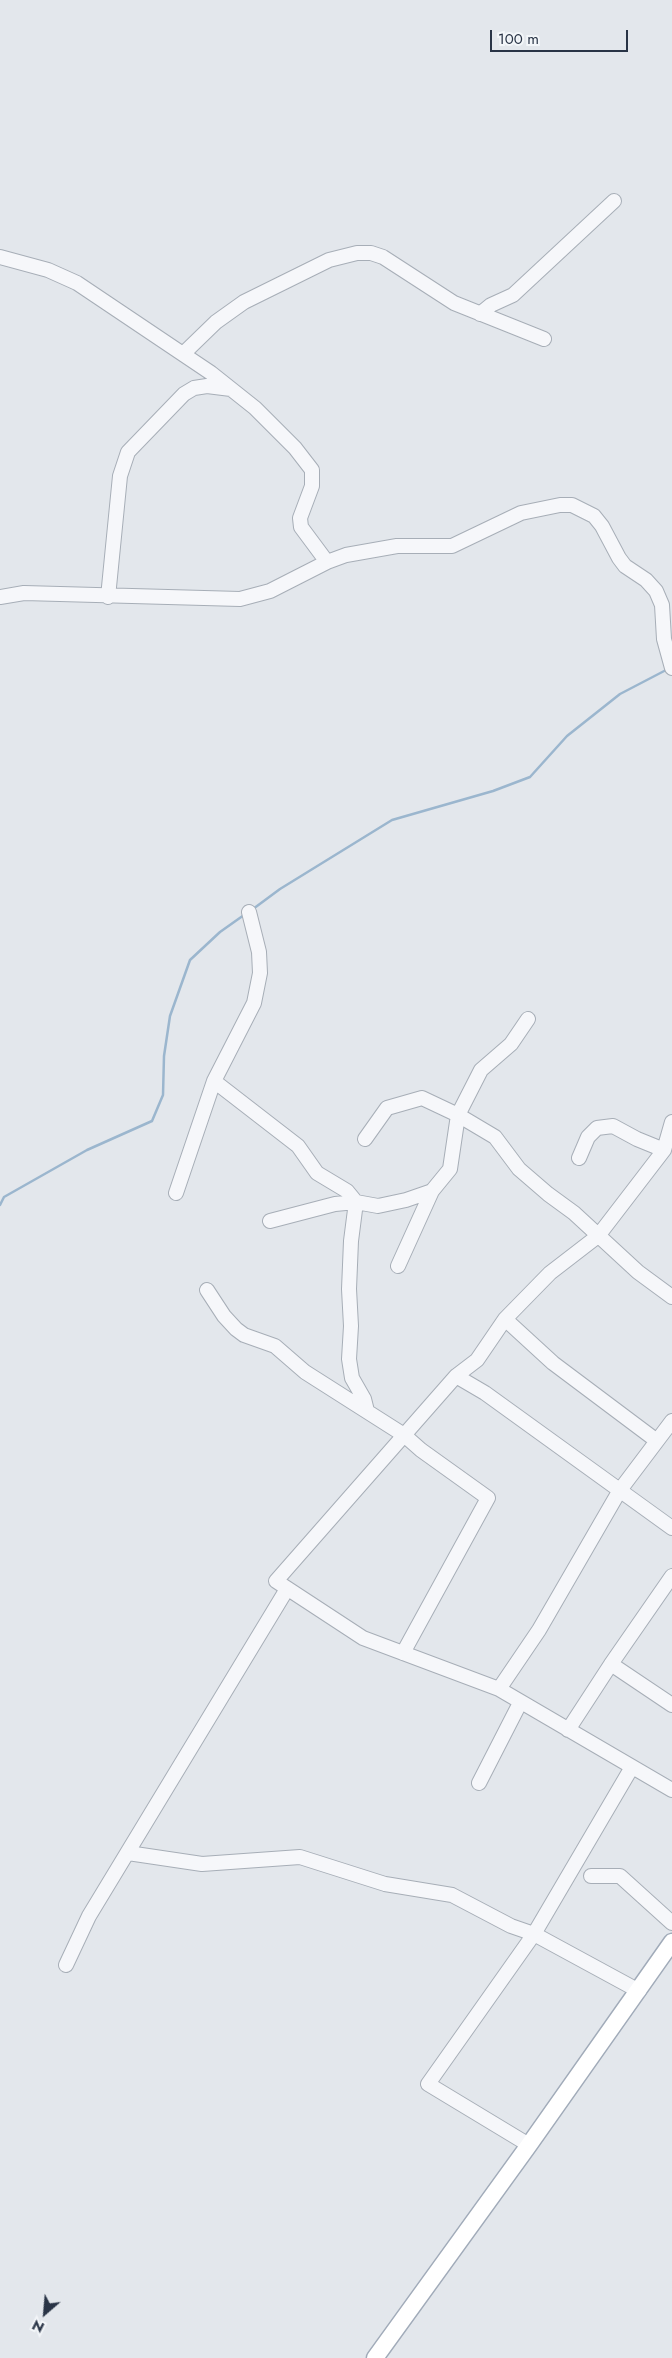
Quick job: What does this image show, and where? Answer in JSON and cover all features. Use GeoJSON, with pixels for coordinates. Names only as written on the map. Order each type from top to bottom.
{"type":"FeatureCollection","features":[{"type":"Feature","properties":{"kind":"main road"},"geometry":{"type":"LineString","coordinates":[[375,2358],[530,2145],[672,1942]]}},
{"type":"Feature","properties":{"kind":"street"},"geometry":{"type":"LineString","coordinates":[[480,314],[491,305],[513,296],[614,201]]}},
{"type":"Feature","properties":{"kind":"street"},"geometry":{"type":"LineString","coordinates":[[184,354],[216,322],[244,302],[329,260],[357,253],[383,257],[454,303],[544,339]]}},
{"type":"Feature","properties":{"kind":"street"},"geometry":{"type":"LineString","coordinates":[[0,257],[48,270],[78,283],[234,390],[275,427],[312,470],[312,486],[300,518],[306,536],[327,562]]}},
{"type":"Feature","properties":{"kind":"street"},"geometry":{"type":"LineString","coordinates":[[108,596],[120,476],[128,452],[184,394],[194,388],[206,386],[234,390]]}},
{"type":"Feature","properties":{"kind":"street"},"geometry":{"type":"LineString","coordinates":[[0,596],[24,593],[240,599],[270,591],[327,562],[365,550],[397,546],[452,546],[521,513],[560,504],[572,506],[594,516],[602,526],[618,558],[625,566],[646,580],[656,591],[662,605],[664,639],[672,668]]}},
{"type":"Feature","properties":{"kind":"street"},"geometry":{"type":"LineString","coordinates":[[176,1193],[214,1081],[254,1003],[260,973],[259,952],[249,912]]}},
{"type":"Feature","properties":{"kind":"street"},"geometry":{"type":"LineString","coordinates":[[398,1266],[432,1191],[450,1169],[458,1115],[481,1070],[512,1044],[528,1020]]}},
{"type":"Feature","properties":{"kind":"street"},"geometry":{"type":"LineString","coordinates":[[214,1081],[298,1146],[316,1173],[347,1191],[356,1202],[351,1241],[349,1289],[352,1326],[349,1359],[352,1378],[364,1399],[367,1411]]}},
{"type":"Feature","properties":{"kind":"street"},"geometry":{"type":"LineString","coordinates":[[364,1139],[387,1108],[422,1098],[458,1115],[495,1137],[519,1169],[574,1213],[638,1272],[672,1297]]}},
{"type":"Feature","properties":{"kind":"street"},"geometry":{"type":"LineString","coordinates":[[672,1122],[664,1150],[598,1236],[550,1273],[505,1319],[477,1360],[456,1376],[276,1582],[363,1638],[498,1689],[672,1790]]}},
{"type":"Feature","properties":{"kind":"street"},"geometry":{"type":"LineString","coordinates":[[579,1158],[588,1137],[597,1128],[613,1126],[637,1139],[664,1150]]}},
{"type":"Feature","properties":{"kind":"street"},"geometry":{"type":"LineString","coordinates":[[270,1221],[335,1204],[356,1202],[378,1206],[406,1200],[432,1191]]}},
{"type":"Feature","properties":{"kind":"street"},"geometry":{"type":"LineString","coordinates":[[207,1290],[224,1316],[244,1335],[275,1346],[305,1372],[404,1435],[421,1450],[488,1498],[403,1653]]}},
{"type":"Feature","properties":{"kind":"street"},"geometry":{"type":"LineString","coordinates":[[505,1319],[553,1363],[657,1441]]}},
{"type":"Feature","properties":{"kind":"street"},"geometry":{"type":"LineString","coordinates":[[456,1376],[485,1393],[672,1528]]}},
{"type":"Feature","properties":{"kind":"street"},"geometry":{"type":"LineString","coordinates":[[498,1689],[539,1630],[620,1490],[672,1421]]}},
{"type":"Feature","properties":{"kind":"street"},"geometry":{"type":"LineString","coordinates":[[568,1730],[672,1576]]}},
{"type":"Feature","properties":{"kind":"street"},"geometry":{"type":"LineString","coordinates":[[66,1965],[89,1916],[287,1590]]}},
{"type":"Feature","properties":{"kind":"street"},"geometry":{"type":"LineString","coordinates":[[611,1664],[672,1705]]}},
{"type":"Feature","properties":{"kind":"street"},"geometry":{"type":"LineString","coordinates":[[479,1783],[520,1702]]}},
{"type":"Feature","properties":{"kind":"street"},"geometry":{"type":"LineString","coordinates":[[530,2145],[428,2084],[534,1934],[632,1767]]}},
{"type":"Feature","properties":{"kind":"street"},"geometry":{"type":"LineString","coordinates":[[128,1853],[202,1864],[300,1857],[385,1884],[452,1895],[511,1926],[534,1934],[638,1991]]}},
{"type":"Feature","properties":{"kind":"street"},"geometry":{"type":"LineString","coordinates":[[592,1876],[620,1876],[672,1923]]}},
{"type":"Feature","properties":{"kind":"waterway"},"geometry":{"type":"LineString","coordinates":[[253,909],[280,889],[392,820],[493,791],[530,777],[567,736],[620,694],[668,669]]}},
{"type":"Feature","properties":{"kind":"waterway"},"geometry":{"type":"LineString","coordinates":[[0,1205],[4,1197],[87,1150],[152,1121],[163,1095],[164,1056],[170,1016],[190,960],[220,932],[244,915]]}}]}
